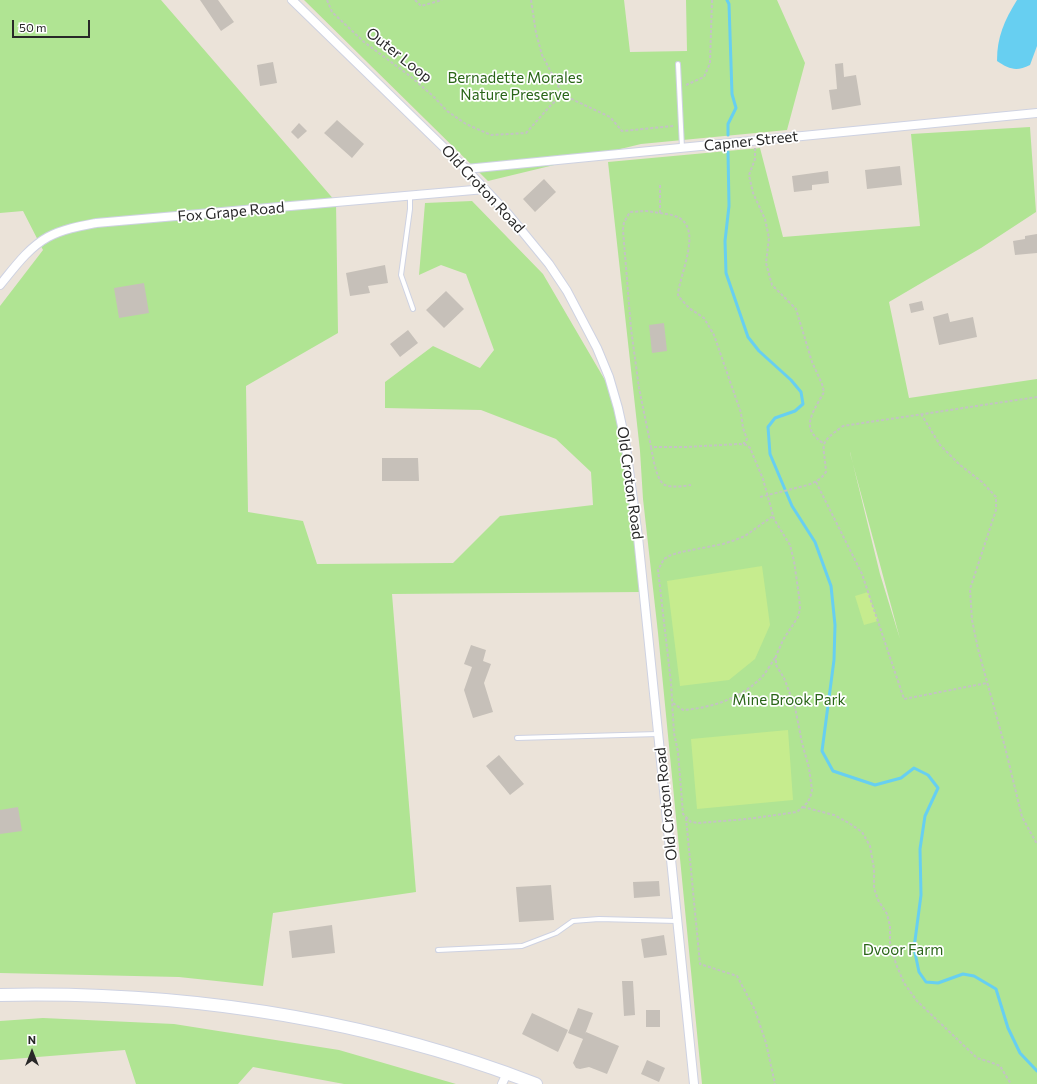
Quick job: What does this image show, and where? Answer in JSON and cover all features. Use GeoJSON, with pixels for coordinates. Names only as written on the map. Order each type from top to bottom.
{"type":"FeatureCollection","features":[{"type":"Feature","properties":{"kind":"main road"},"geometry":{"type":"LineString","coordinates":[[0,995],[44,994],[184,1001],[239,1007],[313,1019],[462,1057],[505,1078],[536,1084]]}},
{"type":"Feature","properties":{"kind":"street","name":"Old Croton Road"},"geometry":{"type":"LineString","coordinates":[[292,0],[466,169],[529,238],[560,280],[582,318],[609,377],[625,440],[638,537],[694,1084]]}},
{"type":"Feature","properties":{"kind":"street","name":"Capner Street"},"geometry":{"type":"LineString","coordinates":[[466,169],[1037,113]]}},
{"type":"Feature","properties":{"kind":"street","name":"Fox Grape Road"},"geometry":{"type":"LineString","coordinates":[[0,285],[13,268],[36,245],[48,237],[78,226],[96,223],[485,189]]}},
{"type":"Feature","properties":{"kind":"lane"},"geometry":{"type":"LineString","coordinates":[[678,64],[682,148]]}},
{"type":"Feature","properties":{"kind":"lane"},"geometry":{"type":"LineString","coordinates":[[410,196],[410,209],[401,275],[413,309]]}},
{"type":"Feature","properties":{"kind":"lane"},"geometry":{"type":"LineString","coordinates":[[517,738],[659,734]]}},
{"type":"Feature","properties":{"kind":"lane"},"geometry":{"type":"LineString","coordinates":[[438,950],[522,946],[556,933],[573,921],[599,919],[678,921]]}},
{"type":"Feature","properties":{"kind":"path","name":"Outer Loop"},"geometry":{"type":"LineString","coordinates":[[327,0],[332,12],[364,42],[410,76],[433,96],[447,111],[466,124],[491,135],[526,133],[563,94]]}},
{"type":"Feature","properties":{"kind":"path"},"geometry":{"type":"LineString","coordinates":[[416,0],[421,6],[442,0]]}},
{"type":"Feature","properties":{"kind":"path"},"geometry":{"type":"LineString","coordinates":[[530,0],[542,55],[563,94],[610,117],[622,131],[681,126]]}},
{"type":"Feature","properties":{"kind":"path"},"geometry":{"type":"LineString","coordinates":[[679,88],[704,77],[710,63],[712,0]]}},
{"type":"Feature","properties":{"kind":"path"},"geometry":{"type":"LineString","coordinates":[[755,141],[755,159],[749,175],[753,193],[765,219],[769,238],[766,263],[772,284],[796,309],[812,362],[822,384],[824,392],[815,408],[810,422],[811,430],[824,444]]}},
{"type":"Feature","properties":{"kind":"path"},"geometry":{"type":"LineString","coordinates":[[660,185],[660,213]]}},
{"type":"Feature","properties":{"kind":"path"},"geometry":{"type":"LineString","coordinates":[[651,447],[739,444],[745,443],[747,439],[743,428],[741,413],[714,335],[704,318],[689,308],[678,295],[690,242],[688,227],[680,219],[660,213],[646,211],[630,212],[624,222],[623,230],[633,345],[639,388],[651,447],[659,479],[664,485],[691,485]]}},
{"type":"Feature","properties":{"kind":"path"},"geometry":{"type":"LineString","coordinates":[[760,497],[808,485],[822,478],[826,472],[823,446],[827,438],[843,426],[1037,397]]}},
{"type":"Feature","properties":{"kind":"path"},"geometry":{"type":"LineString","coordinates":[[921,414],[940,445],[960,465],[982,482],[996,497],[996,510],[970,589],[972,620],[978,649],[1005,747],[1022,817],[1037,844]]}},
{"type":"Feature","properties":{"kind":"path"},"geometry":{"type":"LineString","coordinates":[[673,703],[683,710],[691,710],[712,706],[737,696],[760,679],[776,656],[783,640],[798,618],[800,609],[797,580],[790,545],[773,516],[763,479],[750,448],[747,445],[739,444]]}},
{"type":"Feature","properties":{"kind":"path"},"geometry":{"type":"LineString","coordinates":[[816,482],[862,574],[904,699],[987,683]]}},
{"type":"Feature","properties":{"kind":"path"},"geometry":{"type":"LineString","coordinates":[[773,516],[745,536],[735,540],[706,548],[681,552],[664,559],[660,564],[657,574],[673,703],[683,814],[691,822],[698,824],[782,815],[798,812],[807,804],[812,790],[809,768],[802,743],[795,707],[784,678],[776,665],[776,656]]}},
{"type":"Feature","properties":{"kind":"path"},"geometry":{"type":"LineString","coordinates":[[803,807],[834,815],[862,832],[870,846],[874,869],[874,888],[878,900],[888,914],[890,943],[896,964],[904,983],[917,1002],[977,1058],[1000,1066],[1011,1084]]}},
{"type":"Feature","properties":{"kind":"path"},"geometry":{"type":"LineString","coordinates":[[686,818],[700,964],[737,976],[755,1010],[766,1043],[775,1084]]}},
{"type":"Feature","properties":{"kind":"green space"},"geometry":{"type":"Polygon","coordinates":[[[0,0],[161,0],[336,202],[338,333],[246,386],[248,512],[303,521],[317,564],[453,563],[500,516],[593,505],[591,472],[556,439],[481,410],[385,408],[385,382],[433,346],[480,368],[494,350],[466,274],[441,265],[419,275],[425,203],[472,201],[543,274],[616,399],[633,525],[640,592],[392,594],[416,892],[273,913],[263,986],[179,977],[0,973],[0,306],[43,250],[23,211],[0,213],[0,0]]]}},
{"type":"Feature","properties":{"kind":"green space","name":"Bernadette Morales Nature Preserve"},"geometry":{"type":"Polygon","coordinates":[[[304,0],[624,0],[630,52],[687,51],[686,0],[777,0],[805,63],[787,130],[641,144],[488,181],[304,0]]]}},
{"type":"Feature","properties":{"kind":"green space"},"geometry":{"type":"Polygon","coordinates":[[[1030,127],[1036,212],[981,248],[889,302],[909,398],[1037,379],[1037,1084],[702,1084],[658,633],[643,499],[640,451],[608,162],[760,148],[783,237],[920,226],[911,134],[1030,127]],[[853,464],[880,574],[900,639],[853,464]]]}},
{"type":"Feature","properties":{"kind":"green space"},"geometry":{"type":"Polygon","coordinates":[[[762,566],[770,625],[755,659],[729,680],[680,686],[667,581],[762,566]]]}},
{"type":"Feature","properties":{"kind":"green space"},"geometry":{"type":"Polygon","coordinates":[[[868,592],[878,621],[864,625],[855,596],[868,592]]]}},
{"type":"Feature","properties":{"kind":"green space"},"geometry":{"type":"Polygon","coordinates":[[[788,730],[793,800],[697,809],[691,739],[788,730]]]}},
{"type":"Feature","properties":{"kind":"green space"},"geometry":{"type":"Polygon","coordinates":[[[43,1018],[174,1024],[339,1050],[456,1084],[344,1084],[253,1067],[238,1084],[136,1084],[125,1050],[0,1060],[0,1021],[43,1018]]]}},
{"type":"Feature","properties":{"kind":"water"},"geometry":{"type":"Polygon","coordinates":[[[1017,0],[1037,0],[1037,46],[1030,65],[1013,69],[997,61],[997,52],[1002,29],[1017,0]]]}},
{"type":"Feature","properties":{"kind":"building"},"geometry":{"type":"Polygon","coordinates":[[[200,0],[218,0],[234,22],[221,31],[200,0]]]}},
{"type":"Feature","properties":{"kind":"building"},"geometry":{"type":"Polygon","coordinates":[[[273,62],[277,83],[260,86],[257,65],[273,62]]]}},
{"type":"Feature","properties":{"kind":"building"},"geometry":{"type":"Polygon","coordinates":[[[843,63],[844,77],[856,75],[861,105],[832,110],[829,90],[837,89],[835,64],[843,63]]]}},
{"type":"Feature","properties":{"kind":"building"},"geometry":{"type":"Polygon","coordinates":[[[337,120],[364,144],[352,158],[324,133],[337,120]]]}},
{"type":"Feature","properties":{"kind":"building"},"geometry":{"type":"Polygon","coordinates":[[[299,123],[307,131],[298,139],[291,132],[299,123]]]}},
{"type":"Feature","properties":{"kind":"building"},"geometry":{"type":"Polygon","coordinates":[[[900,166],[902,185],[867,189],[865,170],[900,166]]]}},
{"type":"Feature","properties":{"kind":"building"},"geometry":{"type":"Polygon","coordinates":[[[828,171],[829,183],[812,185],[812,190],[794,192],[792,176],[828,171]]]}},
{"type":"Feature","properties":{"kind":"building"},"geometry":{"type":"Polygon","coordinates":[[[544,179],[556,192],[535,212],[523,199],[544,179]]]}},
{"type":"Feature","properties":{"kind":"building"},"geometry":{"type":"Polygon","coordinates":[[[1037,234],[1037,253],[1015,255],[1013,241],[1025,239],[1025,236],[1037,234]]]}},
{"type":"Feature","properties":{"kind":"building"},"geometry":{"type":"Polygon","coordinates":[[[385,265],[388,283],[368,286],[370,293],[350,296],[346,273],[385,265]]]}},
{"type":"Feature","properties":{"kind":"building"},"geometry":{"type":"Polygon","coordinates":[[[144,283],[149,313],[119,318],[114,288],[144,283]]]}},
{"type":"Feature","properties":{"kind":"building"},"geometry":{"type":"Polygon","coordinates":[[[446,291],[464,309],[444,328],[426,310],[446,291]]]}},
{"type":"Feature","properties":{"kind":"building"},"geometry":{"type":"Polygon","coordinates":[[[922,301],[924,310],[911,313],[909,304],[922,301]]]}},
{"type":"Feature","properties":{"kind":"building"},"geometry":{"type":"Polygon","coordinates":[[[948,313],[950,322],[973,317],[977,337],[939,345],[933,317],[948,313]]]}},
{"type":"Feature","properties":{"kind":"building"},"geometry":{"type":"Polygon","coordinates":[[[664,323],[667,351],[652,353],[649,325],[664,323]]]}},
{"type":"Feature","properties":{"kind":"building"},"geometry":{"type":"Polygon","coordinates":[[[408,330],[418,343],[400,357],[390,344],[408,330]]]}},
{"type":"Feature","properties":{"kind":"building"},"geometry":{"type":"Polygon","coordinates":[[[382,458],[418,458],[419,481],[382,481],[382,458]]]}},
{"type":"Feature","properties":{"kind":"building"},"geometry":{"type":"Polygon","coordinates":[[[471,645],[486,650],[483,661],[491,664],[484,683],[493,712],[473,718],[464,690],[472,667],[464,664],[471,645]]]}},
{"type":"Feature","properties":{"kind":"building"},"geometry":{"type":"Polygon","coordinates":[[[499,755],[524,784],[510,795],[486,766],[499,755]]]}},
{"type":"Feature","properties":{"kind":"building"},"geometry":{"type":"Polygon","coordinates":[[[18,807],[22,831],[0,834],[0,810],[18,807]]]}},
{"type":"Feature","properties":{"kind":"building"},"geometry":{"type":"Polygon","coordinates":[[[659,881],[660,896],[634,898],[633,882],[659,881]]]}},
{"type":"Feature","properties":{"kind":"building"},"geometry":{"type":"Polygon","coordinates":[[[551,885],[554,920],[519,922],[516,887],[551,885]]]}},
{"type":"Feature","properties":{"kind":"building"},"geometry":{"type":"Polygon","coordinates":[[[332,925],[335,953],[292,958],[289,931],[332,925]]]}},
{"type":"Feature","properties":{"kind":"building"},"geometry":{"type":"Polygon","coordinates":[[[664,935],[667,955],[644,958],[641,939],[664,935]]]}},
{"type":"Feature","properties":{"kind":"building"},"geometry":{"type":"Polygon","coordinates":[[[622,981],[633,981],[635,1015],[624,1016],[622,981]]]}},
{"type":"Feature","properties":{"kind":"building"},"geometry":{"type":"Polygon","coordinates":[[[578,1008],[593,1013],[585,1034],[586,1032],[619,1046],[607,1074],[589,1067],[580,1069],[576,1068],[573,1063],[583,1039],[568,1033],[578,1008]]]}},
{"type":"Feature","properties":{"kind":"building"},"geometry":{"type":"Polygon","coordinates":[[[646,1010],[660,1010],[660,1027],[646,1027],[646,1010]]]}},
{"type":"Feature","properties":{"kind":"building"},"geometry":{"type":"Polygon","coordinates":[[[532,1013],[568,1030],[558,1052],[522,1034],[532,1013]]]}},
{"type":"Feature","properties":{"kind":"building"},"geometry":{"type":"Polygon","coordinates":[[[647,1060],[665,1068],[659,1082],[641,1074],[647,1060]]]}},
{"type":"Feature","properties":{"kind":"waterway"},"geometry":{"type":"LineString","coordinates":[[727,0],[729,4],[732,94],[736,108],[728,124],[728,135]]}},
{"type":"Feature","properties":{"kind":"waterway"},"geometry":{"type":"LineString","coordinates":[[728,152],[729,206],[725,241],[726,273],[748,337],[759,351],[791,380],[801,392],[803,404],[795,411],[775,418],[768,427],[770,454],[792,506],[815,542],[831,586],[835,625],[834,660],[822,751],[833,771],[875,785],[901,778],[914,768],[928,775],[938,788],[925,816],[920,849],[921,895],[914,948],[919,972],[926,982],[938,983],[963,974],[974,976],[996,989],[1008,1028],[1020,1053],[1037,1071]]}},
{"type":"Feature","properties":{"kind":"park label","name":"Mine Brook Park"},"geometry":{"type":"Point","coordinates":[789,700]}},
{"type":"Feature","properties":{"kind":"park label","name":"Dvoor Farm"},"geometry":{"type":"Point","coordinates":[903,950]}}]}
